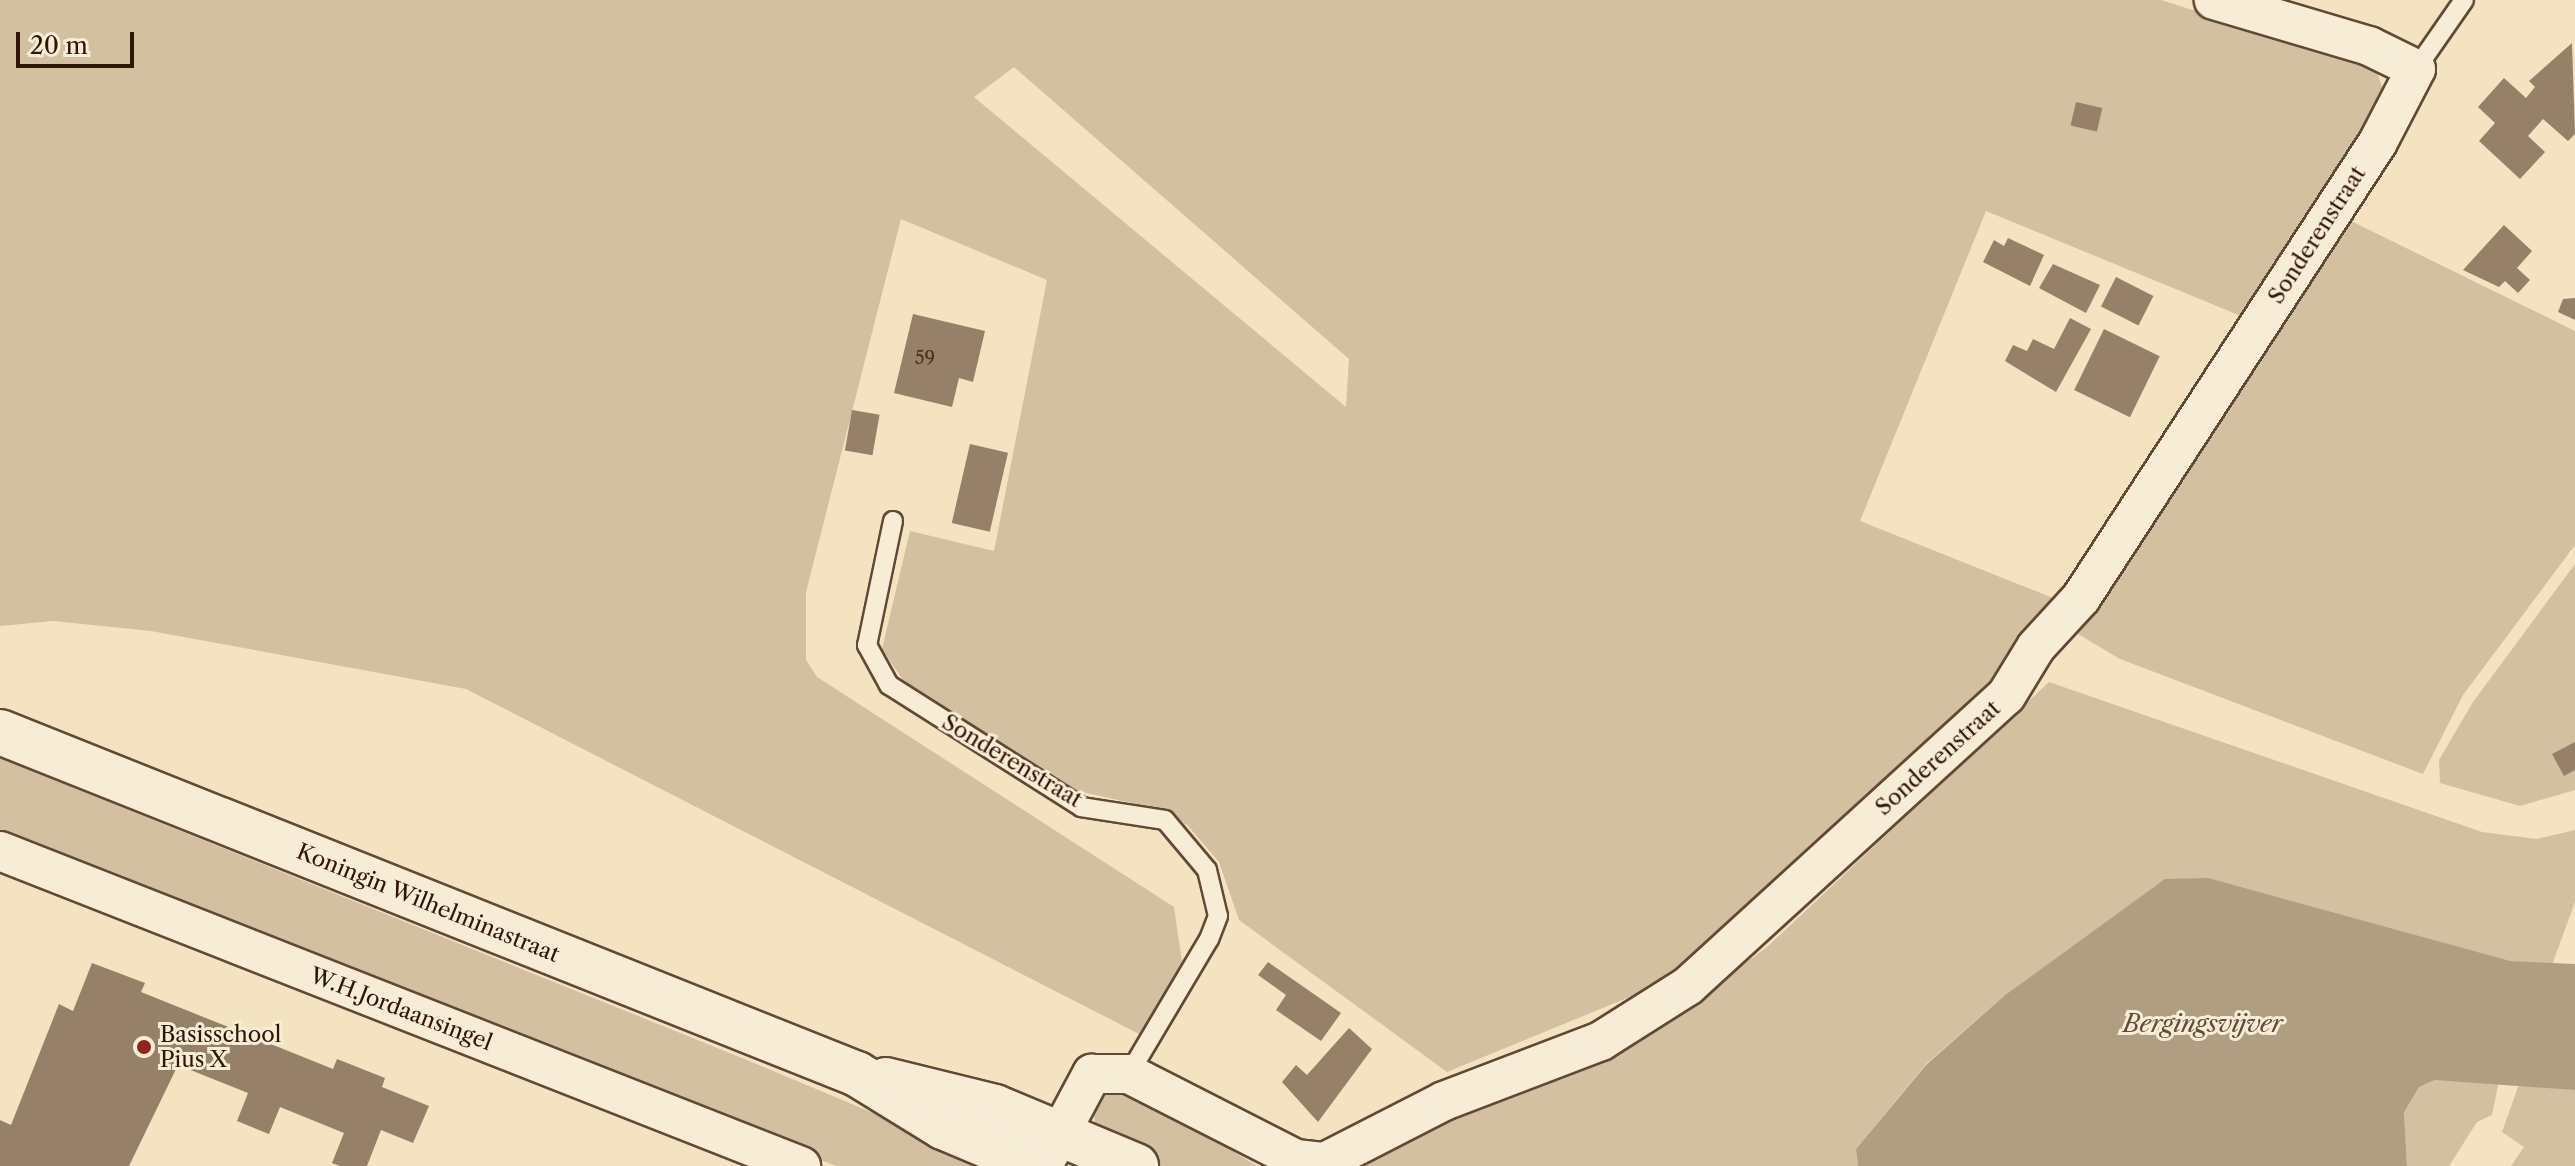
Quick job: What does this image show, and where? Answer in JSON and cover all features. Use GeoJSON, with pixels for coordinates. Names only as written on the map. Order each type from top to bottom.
{"type":"FeatureCollection","features":[{"type":"Feature","properties":{"kind":"main road","name":"Koningin Wilhelminastraat"},"geometry":{"type":"LineString","coordinates":[[0,732],[857,1074],[949,1092],[1046,1155],[1136,1166]]}},
{"type":"Feature","properties":{"kind":"street"},"geometry":{"type":"LineString","coordinates":[[2214,0],[2369,46],[2416,69]]}},
{"type":"Feature","properties":{"kind":"street","name":"Sonderenstraat"},"geometry":{"type":"LineString","coordinates":[[1129,1074],[1296,1159],[1325,1162],[1444,1101],[1601,1041],[1688,986],[2006,696],[2098,571],[2378,142],[2416,69]]}},
{"type":"Feature","properties":{"kind":"street","name":"W.H.Jordaansingel"},"geometry":{"type":"LineString","coordinates":[[0,851],[801,1166]]}},
{"type":"Feature","properties":{"kind":"street"},"geometry":{"type":"LineString","coordinates":[[1046,1155],[1092,1074],[1129,1074]]}},
{"type":"Feature","properties":{"kind":"lane"},"geometry":{"type":"LineString","coordinates":[[2416,69],[2464,0]]}},
{"type":"Feature","properties":{"kind":"lane","name":"Sonderenstraat"},"geometry":{"type":"LineString","coordinates":[[893,521],[867,645],[889,685],[1081,807],[1165,820],[1207,870],[1213,927],[1197,967],[1129,1074]]}},
{"type":"Feature","properties":{"kind":"shaded area"},"geometry":{"type":"Polygon","coordinates":[[[0,0],[2161,0],[2375,68],[2386,96],[2241,316],[1986,211],[1860,521],[2053,598],[1999,678],[1707,949],[1649,989],[1447,1072],[1239,920],[1219,862],[1188,826],[1168,811],[1068,789],[905,683],[882,649],[910,531],[994,551],[1047,280],[901,219],[806,592],[806,660],[817,677],[1174,907],[1182,962],[1143,1036],[466,689],[151,631],[53,621],[0,626],[0,0]],[[1014,67],[974,97],[1346,407],[1349,359],[1014,67]]]}},
{"type":"Feature","properties":{"kind":"shaded area"},"geometry":{"type":"Polygon","coordinates":[[[2345,218],[2575,331],[2575,545],[2463,695],[2423,774],[2120,659],[2078,634],[2345,218]]]}},
{"type":"Feature","properties":{"kind":"shaded area"},"geometry":{"type":"Polygon","coordinates":[[[2575,564],[2575,790],[2520,806],[2440,783],[2439,760],[2473,702],[2575,564]]]}},
{"type":"Feature","properties":{"kind":"shaded area"},"geometry":{"type":"Polygon","coordinates":[[[2049,682],[2482,832],[2537,839],[2575,830],[2575,902],[2552,965],[2510,961],[2004,996],[1926,1064],[1856,1149],[1858,1166],[1337,1166],[1681,1011],[1767,947],[2049,682]]]}},
{"type":"Feature","properties":{"kind":"shaded area"},"geometry":{"type":"Polygon","coordinates":[[[0,758],[747,1060],[999,1166],[836,1166],[0,833],[0,758]]]}},
{"type":"Feature","properties":{"kind":"shaded area"},"geometry":{"type":"Polygon","coordinates":[[[2435,1080],[2499,1081],[2492,1115],[2477,1122],[2449,1166],[2407,1166],[2404,1114],[2419,1087],[2435,1080]]]}},
{"type":"Feature","properties":{"kind":"shaded area"},"geometry":{"type":"Polygon","coordinates":[[[2519,1084],[2575,1090],[2575,1166],[2511,1166],[2524,1147],[2502,1132],[2519,1084]]]}},
{"type":"Feature","properties":{"kind":"shaded area"},"geometry":{"type":"Polygon","coordinates":[[[1108,1093],[1144,1097],[1257,1166],[1159,1166],[1096,1137],[1093,1103],[1108,1093]]]}},
{"type":"Feature","properties":{"kind":"water","name":"Bergingsvijver"},"geometry":{"type":"Polygon","coordinates":[[[2208,878],[2510,961],[2575,964],[2575,1090],[2435,1080],[2419,1087],[2404,1113],[2407,1166],[1858,1166],[1856,1149],[1926,1065],[2004,996],[2165,879],[2208,878]]]}},
{"type":"Feature","properties":{"kind":"building"},"geometry":{"type":"Polygon","coordinates":[[[2572,43],[2575,134],[2568,141],[2543,119],[2528,136],[2545,152],[2520,179],[2479,141],[2495,123],[2478,107],[2504,78],[2526,98],[2535,87],[2529,81],[2572,43]]]}},
{"type":"Feature","properties":{"kind":"building"},"geometry":{"type":"Polygon","coordinates":[[[2076,102],[2102,108],[2097,131],[2071,125],[2076,102]]]}},
{"type":"Feature","properties":{"kind":"building"},"geometry":{"type":"Polygon","coordinates":[[[2504,225],[2532,251],[2517,268],[2530,280],[2518,293],[2505,281],[2499,287],[2463,270],[2504,225]]]}},
{"type":"Feature","properties":{"kind":"building"},"geometry":{"type":"Polygon","coordinates":[[[2008,238],[2044,255],[2030,286],[1983,262],[1994,240],[2004,246],[2008,238]]]}},
{"type":"Feature","properties":{"kind":"building"},"geometry":{"type":"Polygon","coordinates":[[[2053,264],[2100,285],[2086,313],[2039,288],[2053,264]]]}},
{"type":"Feature","properties":{"kind":"building"},"geometry":{"type":"Polygon","coordinates":[[[2116,277],[2153,296],[2138,325],[2101,306],[2116,277]]]}},
{"type":"Feature","properties":{"kind":"building"},"geometry":{"type":"Polygon","coordinates":[[[2575,298],[2575,320],[2558,312],[2563,299],[2575,298]]]}},
{"type":"Feature","properties":{"kind":"building"},"geometry":{"type":"Polygon","coordinates":[[[913,314],[985,331],[973,382],[959,378],[952,407],[894,393],[913,314]]]}},
{"type":"Feature","properties":{"kind":"building"},"geometry":{"type":"Polygon","coordinates":[[[2070,318],[2091,329],[2056,392],[2005,361],[2013,345],[2027,351],[2033,339],[2054,349],[2070,318]]]}},
{"type":"Feature","properties":{"kind":"building"},"geometry":{"type":"Polygon","coordinates":[[[2104,329],[2160,356],[2130,417],[2074,390],[2104,329]]]}},
{"type":"Feature","properties":{"kind":"building"},"geometry":{"type":"Polygon","coordinates":[[[852,410],[880,415],[872,455],[845,450],[852,410]]]}},
{"type":"Feature","properties":{"kind":"building"},"geometry":{"type":"Polygon","coordinates":[[[970,444],[1008,453],[990,532],[952,523],[970,444]]]}},
{"type":"Feature","properties":{"kind":"building"},"geometry":{"type":"Polygon","coordinates":[[[2575,742],[2575,770],[2564,776],[2552,754],[2575,742]]]}},
{"type":"Feature","properties":{"kind":"building"},"geometry":{"type":"Polygon","coordinates":[[[1268,962],[1341,1013],[1321,1041],[1276,1010],[1286,995],[1258,975],[1268,962]]]}},
{"type":"Feature","properties":{"kind":"building"},"geometry":{"type":"Polygon","coordinates":[[[92,963],[145,983],[141,992],[333,1069],[337,1059],[385,1078],[382,1087],[429,1106],[413,1143],[381,1130],[367,1166],[340,1166],[332,1163],[344,1133],[280,1107],[269,1134],[237,1121],[248,1093],[178,1065],[129,1166],[0,1166],[0,1120],[11,1125],[59,1004],[73,1011],[92,963]]]}},
{"type":"Feature","properties":{"kind":"building"},"geometry":{"type":"Polygon","coordinates":[[[1349,1028],[1372,1049],[1318,1122],[1282,1082],[1296,1065],[1307,1075],[1349,1028]]]}},
{"type":"Feature","properties":{"kind":"place","name":"Basisschool Pius X"},"geometry":{"type":"Point","coordinates":[144,1047]}}]}
